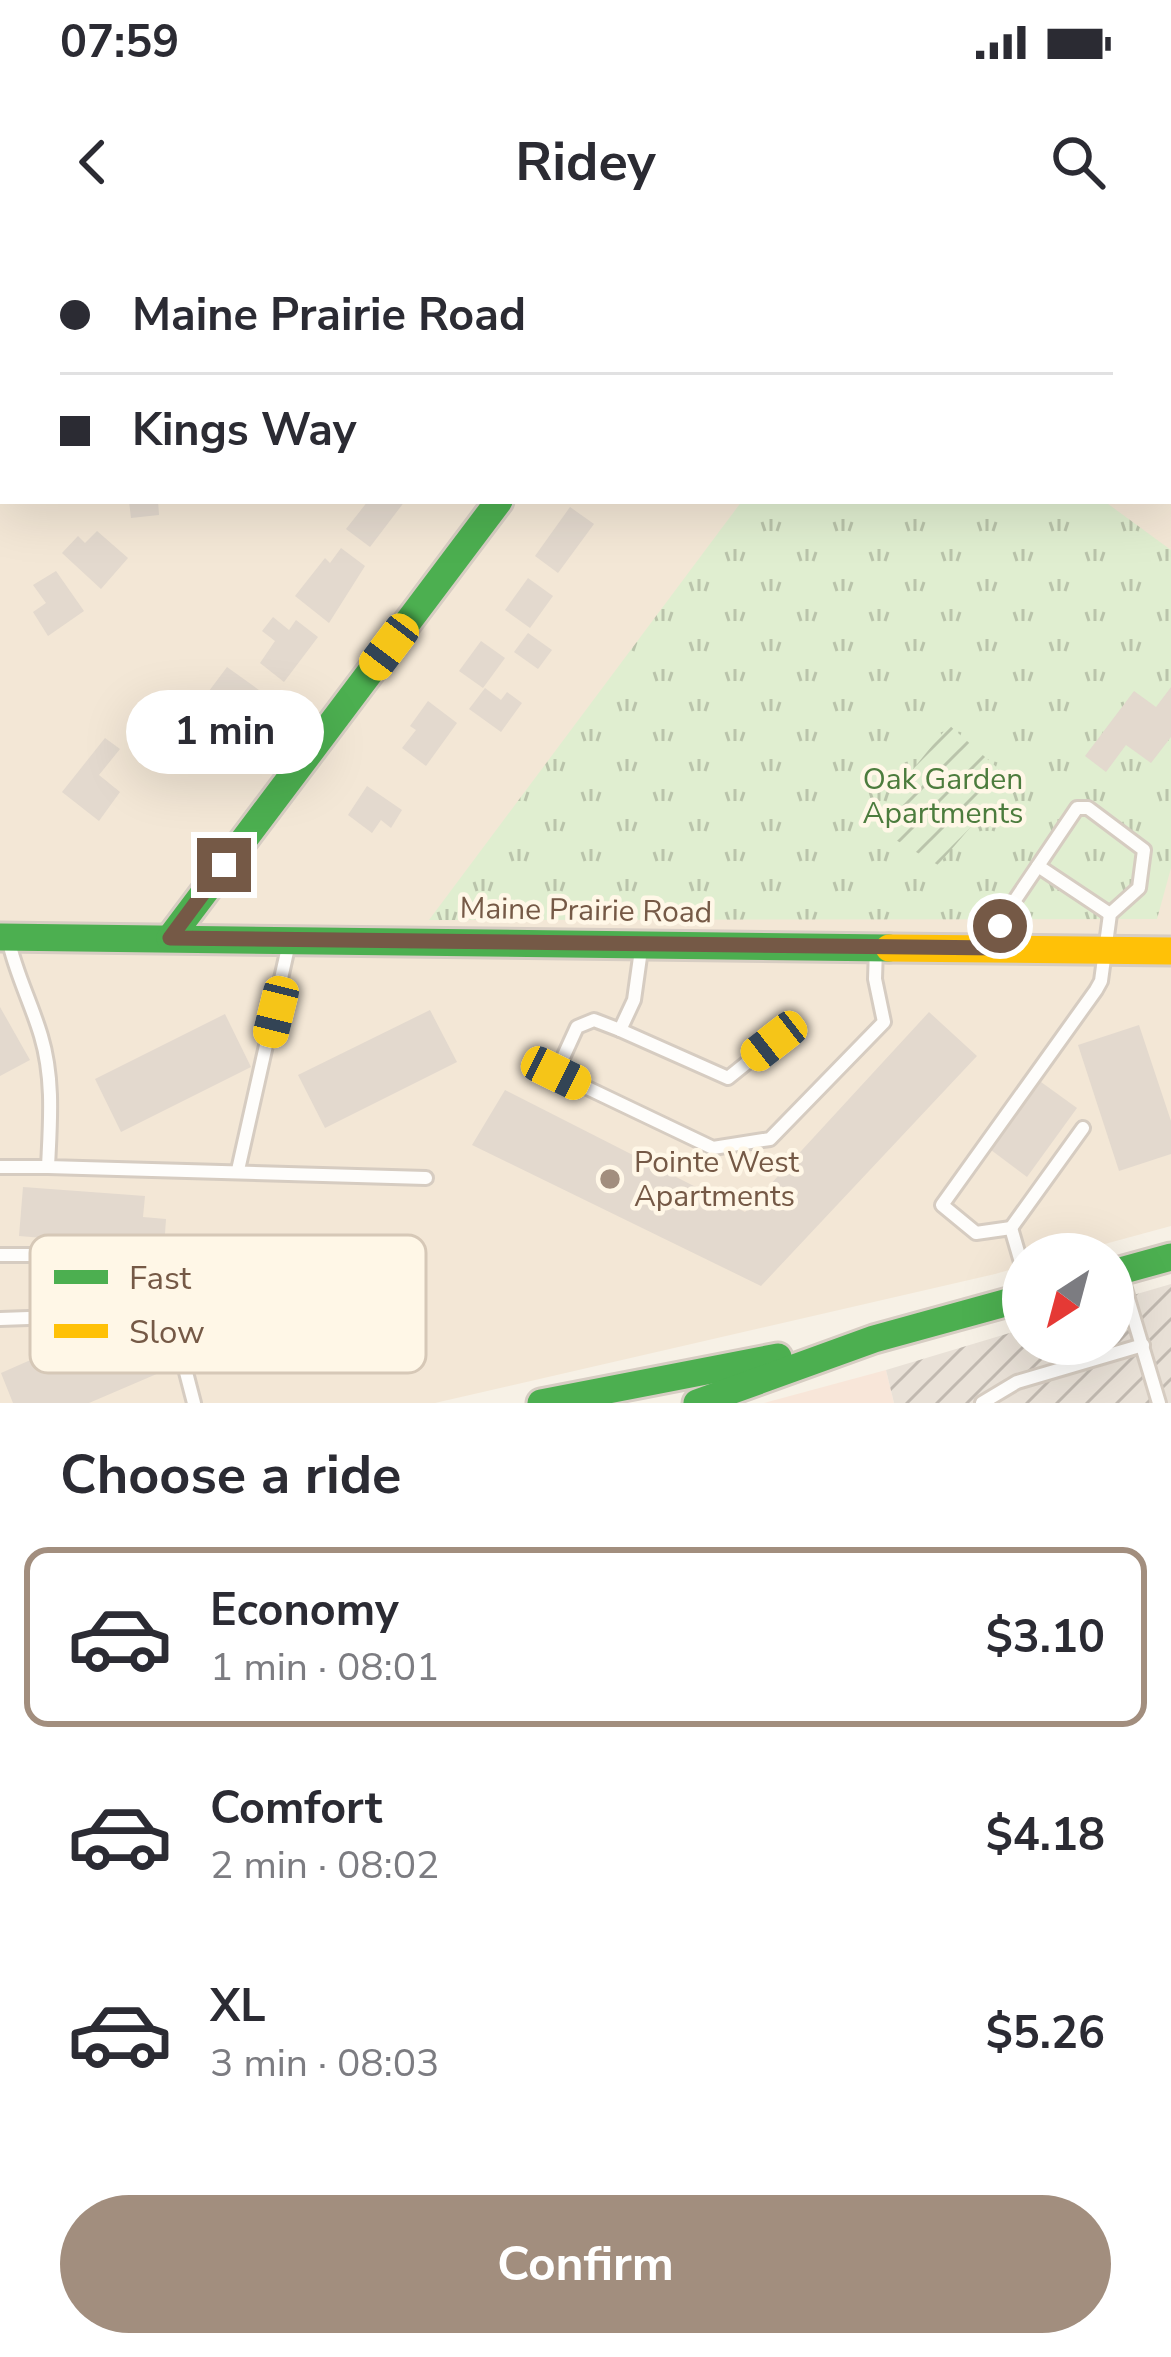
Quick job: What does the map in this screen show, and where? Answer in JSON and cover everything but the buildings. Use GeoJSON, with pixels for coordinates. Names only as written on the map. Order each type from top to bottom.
{"type":"FeatureCollection","features":[{"type":"Feature","properties":{"kind":"street"},"geometry":{"type":"LineString","coordinates":[[170,938],[497,504]]}},
{"type":"Feature","properties":{"kind":"street","name":"Maine Prairie Road"},"geometry":{"type":"LineString","coordinates":[[4,937],[1171,951]]}},
{"type":"Feature","properties":{"kind":"street"},"geometry":{"type":"LineString","coordinates":[[1134,1267],[1171,1258]]}},
{"type":"Feature","properties":{"kind":"street"},"geometry":{"type":"LineString","coordinates":[[541,1403],[874,1339],[1002,1304]]}},
{"type":"Feature","properties":{"kind":"street"},"geometry":{"type":"LineString","coordinates":[[697,1403],[770,1384],[874,1339]]}},
{"type":"Feature","properties":{"kind":"lane"},"geometry":{"type":"LineString","coordinates":[[996,948],[1009,909],[1077,808],[1088,808],[1144,850],[1139,888],[1110,914],[1101,981],[941,1205],[976,1232],[1011,1228],[1083,1128]]}},
{"type":"Feature","properties":{"kind":"lane"},"geometry":{"type":"LineString","coordinates":[[1038,866],[1110,914]]}},
{"type":"Feature","properties":{"kind":"lane"},"geometry":{"type":"LineString","coordinates":[[4,937],[41,1036],[52,1095],[48,1167]]}},
{"type":"Feature","properties":{"kind":"lane"},"geometry":{"type":"LineString","coordinates":[[238,1170],[290,939]]}},
{"type":"Feature","properties":{"kind":"lane"},"geometry":{"type":"LineString","coordinates":[[620,1030],[634,1000],[641,944]]}},
{"type":"Feature","properties":{"kind":"lane"},"geometry":{"type":"LineString","coordinates":[[774,1041],[728,1078],[594,1020],[577,1027],[556,1073],[712,1148],[770,1139],[884,1022],[875,979],[876,947]]}},
{"type":"Feature","properties":{"kind":"lane"},"geometry":{"type":"LineString","coordinates":[[0,1167],[426,1178]]}},
{"type":"Feature","properties":{"kind":"lane"},"geometry":{"type":"LineString","coordinates":[[1011,1228],[1012,1233]]}},
{"type":"Feature","properties":{"kind":"lane"},"geometry":{"type":"LineString","coordinates":[[0,1255],[30,1256]]}},
{"type":"Feature","properties":{"kind":"lane"},"geometry":{"type":"LineString","coordinates":[[0,1319],[30,1318]]}},
{"type":"Feature","properties":{"kind":"lane"},"geometry":{"type":"LineString","coordinates":[[1134,1321],[1159,1403]]}},
{"type":"Feature","properties":{"kind":"lane"},"geometry":{"type":"LineString","coordinates":[[982,1403],[1017,1382],[1143,1345]]}},
{"type":"Feature","properties":{"kind":"lane"},"geometry":{"type":"LineString","coordinates":[[186,1373],[194,1403]]}},
{"type":"Feature","properties":{"kind":"shaded area"},"geometry":{"type":"Polygon","coordinates":[[[0,504],[1171,504],[1171,1226],[1134,1236],[1002,1233],[1002,1272],[435,1403],[0,1403],[0,504]]]}},
{"type":"Feature","properties":{"kind":"shaded area"},"geometry":{"type":"Polygon","coordinates":[[[1171,1284],[1171,1403],[894,1403],[886,1370],[1002,1335],[1002,1365],[1134,1365],[1134,1295],[1171,1284]]]}},
{"type":"Feature","properties":{"kind":"shaded area"},"geometry":{"type":"Polygon","coordinates":[[[886,1370],[894,1403],[764,1403],[886,1370]]]}},
{"type":"Feature","properties":{"kind":"green space"},"geometry":{"type":"Polygon","coordinates":[[[740,504],[1108,504],[1171,550],[1171,868],[1157,919],[429,920],[740,504]]]}},
{"type":"Feature","properties":{"kind":"green space","name":"Oak Garden Apartments"},"geometry":{"type":"Polygon","coordinates":[[[949,725],[1011,780],[938,865],[889,836],[903,817],[887,801],[949,725]]]}},
{"type":"Feature","properties":{"kind":"traffic: fast"},"geometry":{"type":"LineString","coordinates":[[170,938],[497,504]]}},
{"type":"Feature","properties":{"kind":"traffic: fast"},"geometry":{"type":"LineString","coordinates":[[0,937],[889,948]]}},
{"type":"Feature","properties":{"kind":"traffic: fast"},"geometry":{"type":"LineString","coordinates":[[1134,1267],[1171,1257]]}},
{"type":"Feature","properties":{"kind":"traffic: fast"},"geometry":{"type":"LineString","coordinates":[[697,1403],[874,1339],[1002,1304]]}},
{"type":"Feature","properties":{"kind":"traffic: fast"},"geometry":{"type":"LineString","coordinates":[[541,1403],[778,1357]]}},
{"type":"Feature","properties":{"kind":"traffic: slow"},"geometry":{"type":"LineString","coordinates":[[889,948],[1171,951]]}},
{"type":"Feature","properties":{"kind":"place","name":"Pointe West Apartments"},"geometry":{"type":"Point","coordinates":[610,1179]}},
{"type":"Feature","properties":{"kind":"route"},"geometry":{"type":"LineString","coordinates":[[224,865],[170,938],[996,948],[1000,926]]}}]}
